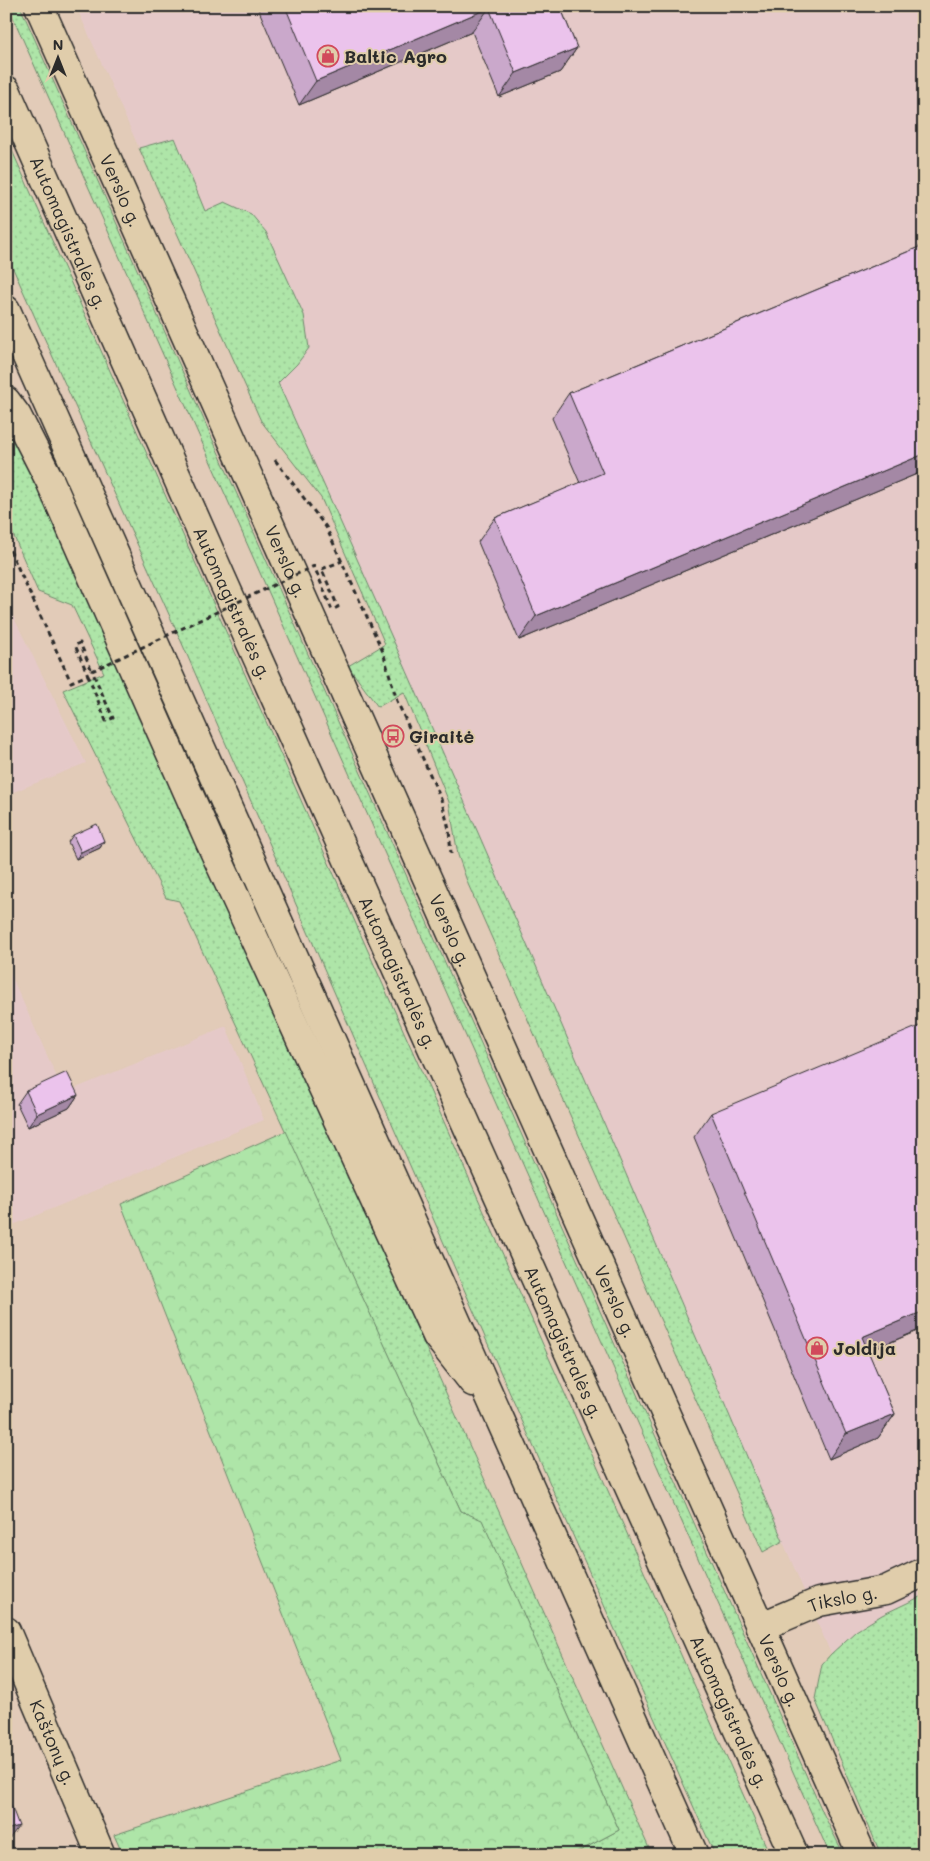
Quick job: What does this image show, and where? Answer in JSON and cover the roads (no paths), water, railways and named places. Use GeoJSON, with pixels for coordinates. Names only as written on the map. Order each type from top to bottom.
{"type":"FeatureCollection","features":[{"type":"Feature","properties":{"kind":"main road","name":"Verslo g."},"geometry":{"type":"LineString","coordinates":[[39,6],[862,1855]]}},
{"type":"Feature","properties":{"kind":"main road","name":"Automagistralės g."},"geometry":{"type":"LineString","coordinates":[[6,90],[226,588],[794,1855]]}},
{"type":"Feature","properties":{"kind":"main road"},"geometry":{"type":"LineString","coordinates":[[6,310],[694,1855]]}},
{"type":"Feature","properties":{"kind":"main road"},"geometry":{"type":"LineString","coordinates":[[6,401],[17,416],[50,481],[210,842],[437,1336],[500,1418]]}},
{"type":"Feature","properties":{"kind":"main road","name":"Tikslo g."},"geometry":{"type":"LineString","coordinates":[[760,1627],[819,1602],[886,1590],[924,1572]]}},
{"type":"Feature","properties":{"kind":"main road","name":"Kaštonų g."},"geometry":{"type":"LineString","coordinates":[[6,1631],[102,1855]]}},
{"type":"Feature","properties":{"kind":"place","name":"Baltic Agro"},"geometry":{"type":"Point","coordinates":[328,56]}},
{"type":"Feature","properties":{"kind":"place","name":"Giraitė"},"geometry":{"type":"Point","coordinates":[393,736]}},
{"type":"Feature","properties":{"kind":"place","name":"Joldija"},"geometry":{"type":"Point","coordinates":[817,1348]}}]}
